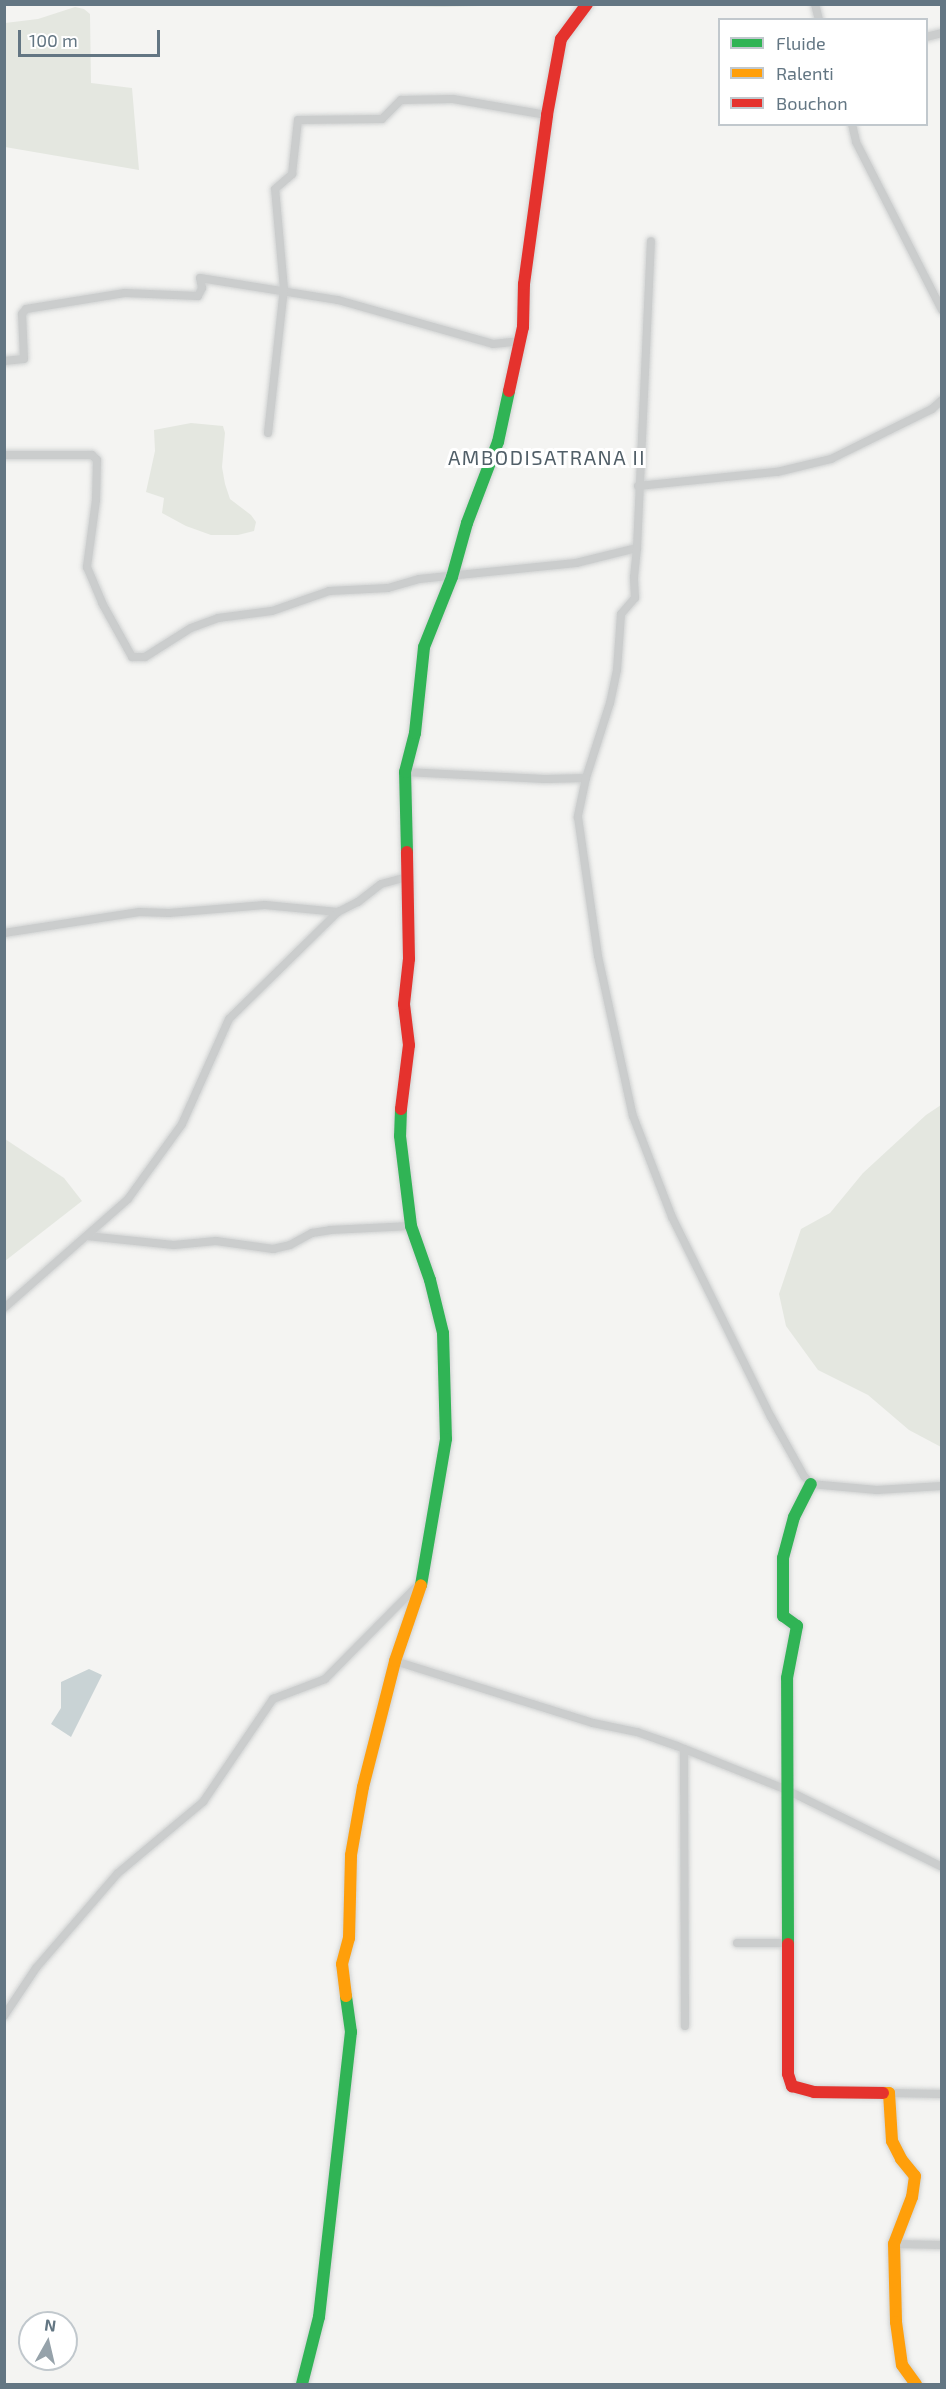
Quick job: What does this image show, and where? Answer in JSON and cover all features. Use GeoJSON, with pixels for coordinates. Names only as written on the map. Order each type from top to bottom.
{"type":"FeatureCollection","features":[{"type":"Feature","properties":{"kind":"street"},"geometry":{"type":"LineString","coordinates":[[302,2385],[319,2317],[351,2032],[342,1964],[350,1938],[351,1855],[363,1787],[395,1661],[422,1581],[446,1439],[443,1333],[430,1280],[415,1245],[400,1136],[401,1093],[409,1045],[404,1004],[409,959],[405,772],[415,733],[424,648],[452,577],[466,524],[498,442],[520,341],[524,284],[547,115],[561,39],[582,14],[586,4]]}},
{"type":"Feature","properties":{"kind":"street"},"geometry":{"type":"LineString","coordinates":[[268,433],[284,289],[275,189],[292,174],[298,120],[382,119],[401,100],[453,99],[547,115]]}},
{"type":"Feature","properties":{"kind":"street"},"geometry":{"type":"LineString","coordinates":[[852,126],[856,142],[942,310]]}},
{"type":"Feature","properties":{"kind":"street"},"geometry":{"type":"LineString","coordinates":[[651,241],[638,486],[635,598],[621,614],[617,670],[610,703],[586,778],[578,817],[598,956],[633,1116],[672,1217],[771,1417],[804,1476],[811,1484],[877,1490],[942,1486]]}},
{"type":"Feature","properties":{"kind":"street"},"geometry":{"type":"LineString","coordinates":[[4,361],[24,359],[22,314],[26,309],[125,293],[198,296],[202,288],[200,278],[284,289],[385,311],[493,344],[520,341]]}},
{"type":"Feature","properties":{"kind":"street"},"geometry":{"type":"LineString","coordinates":[[638,486],[777,472],[831,459],[932,409],[942,400]]}},
{"type":"Feature","properties":{"kind":"street"},"geometry":{"type":"LineString","coordinates":[[4,454],[92,455],[97,460],[96,500],[87,567],[102,603],[132,657],[145,657],[191,628],[218,618],[272,611],[329,591],[388,588],[419,579],[576,563],[637,549]]}},
{"type":"Feature","properties":{"kind":"street"},"geometry":{"type":"LineString","coordinates":[[405,772],[545,780],[586,778]]}},
{"type":"Feature","properties":{"kind":"street"},"geometry":{"type":"LineString","coordinates":[[4,1308],[128,1199],[182,1124],[229,1019],[338,912],[358,902],[381,884],[408,877]]}},
{"type":"Feature","properties":{"kind":"street"},"geometry":{"type":"LineString","coordinates":[[4,933],[139,912],[169,913],[265,905],[338,912]]}},
{"type":"Feature","properties":{"kind":"street"},"geometry":{"type":"LineString","coordinates":[[87,1236],[174,1245],[216,1241],[273,1249],[290,1245],[312,1233],[321,1231],[411,1226]]}},
{"type":"Feature","properties":{"kind":"street"},"geometry":{"type":"LineString","coordinates":[[811,1484],[794,1517],[783,1558],[783,1616],[797,1626],[787,1678],[788,2074],[792,2086],[814,2092],[942,2094]]}},
{"type":"Feature","properties":{"kind":"street"},"geometry":{"type":"LineString","coordinates":[[4,2016],[36,1968],[118,1872],[203,1802],[273,1700],[325,1679],[422,1581]]}},
{"type":"Feature","properties":{"kind":"street"},"geometry":{"type":"LineString","coordinates":[[395,1661],[593,1723],[637,1732],[684,1749],[787,1790],[942,1867]]}},
{"type":"Feature","properties":{"kind":"street"},"geometry":{"type":"LineString","coordinates":[[684,1749],[685,2026]]}},
{"type":"Feature","properties":{"kind":"street"},"geometry":{"type":"LineString","coordinates":[[737,1943],[786,1942]]}},
{"type":"Feature","properties":{"kind":"street"},"geometry":{"type":"LineString","coordinates":[[889,2093],[892,2141],[901,2159],[915,2176],[912,2197],[894,2244],[896,2322],[902,2365],[916,2385]]}},
{"type":"Feature","properties":{"kind":"street"},"geometry":{"type":"LineString","coordinates":[[894,2244],[942,2245]]}},
{"type":"Feature","properties":{"kind":"shaded area"},"geometry":{"type":"Polygon","coordinates":[[[275,5],[523,5],[444,7],[275,5]]]}},
{"type":"Feature","properties":{"kind":"shaded area"},"geometry":{"type":"Polygon","coordinates":[[[75,7],[84,9],[90,14],[91,83],[132,88],[139,170],[5,147],[5,23],[38,19],[75,7]]]}},
{"type":"Feature","properties":{"kind":"shaded area"},"geometry":{"type":"Polygon","coordinates":[[[191,423],[223,426],[225,433],[222,467],[225,484],[230,499],[251,515],[256,522],[254,531],[238,535],[211,535],[186,526],[162,513],[164,498],[146,492],[155,451],[154,430],[191,423]]]}},
{"type":"Feature","properties":{"kind":"shaded area"},"geometry":{"type":"Polygon","coordinates":[[[941,1105],[941,1447],[909,1430],[868,1395],[818,1370],[786,1326],[779,1294],[801,1229],[830,1213],[863,1173],[926,1115],[941,1105]]]}},
{"type":"Feature","properties":{"kind":"shaded area"},"geometry":{"type":"Polygon","coordinates":[[[5,1139],[64,1178],[82,1201],[5,1261],[5,1139]]]}},
{"type":"Feature","properties":{"kind":"shaded area"},"geometry":{"type":"Polygon","coordinates":[[[89,1669],[102,1675],[71,1737],[51,1724],[61,1708],[61,1682],[89,1669]]]}},
{"type":"Feature","properties":{"kind":"traffic: fast"},"geometry":{"type":"LineString","coordinates":[[407,852],[405,772],[415,733],[424,647],[452,577],[467,523],[498,442],[509,391]]}},
{"type":"Feature","properties":{"kind":"traffic: fast"},"geometry":{"type":"LineString","coordinates":[[401,1109],[400,1136],[411,1226],[430,1280],[443,1333],[446,1439],[421,1585]]}},
{"type":"Feature","properties":{"kind":"traffic: fast"},"geometry":{"type":"LineString","coordinates":[[788,1944],[787,1678],[797,1626],[783,1616],[783,1558],[794,1517],[811,1484]]}},
{"type":"Feature","properties":{"kind":"traffic: fast"},"geometry":{"type":"LineString","coordinates":[[302,2384],[319,2317],[351,2032],[346,1996]]}},
{"type":"Feature","properties":{"kind":"traffic: slow"},"geometry":{"type":"LineString","coordinates":[[346,1996],[342,1964],[349,1938],[351,1855],[363,1787],[395,1661],[421,1585]]}},
{"type":"Feature","properties":{"kind":"traffic: slow"},"geometry":{"type":"LineString","coordinates":[[883,2093],[889,2093],[892,2141],[901,2159],[915,2176],[912,2197],[894,2244],[896,2322],[902,2365],[916,2384]]}},
{"type":"Feature","properties":{"kind":"traffic: jam"},"geometry":{"type":"LineString","coordinates":[[509,391],[523,327],[524,284],[547,115],[561,39],[587,4]]}},
{"type":"Feature","properties":{"kind":"traffic: jam"},"geometry":{"type":"LineString","coordinates":[[401,1109],[409,1045],[404,1004],[409,959],[407,852]]}},
{"type":"Feature","properties":{"kind":"traffic: jam"},"geometry":{"type":"LineString","coordinates":[[788,1944],[788,2074],[792,2086],[814,2092],[883,2093]]}},
{"type":"Feature","properties":{"kind":"district","name":"AMBODISATRANA II"},"geometry":{"type":"Point","coordinates":[547,457]}}]}
